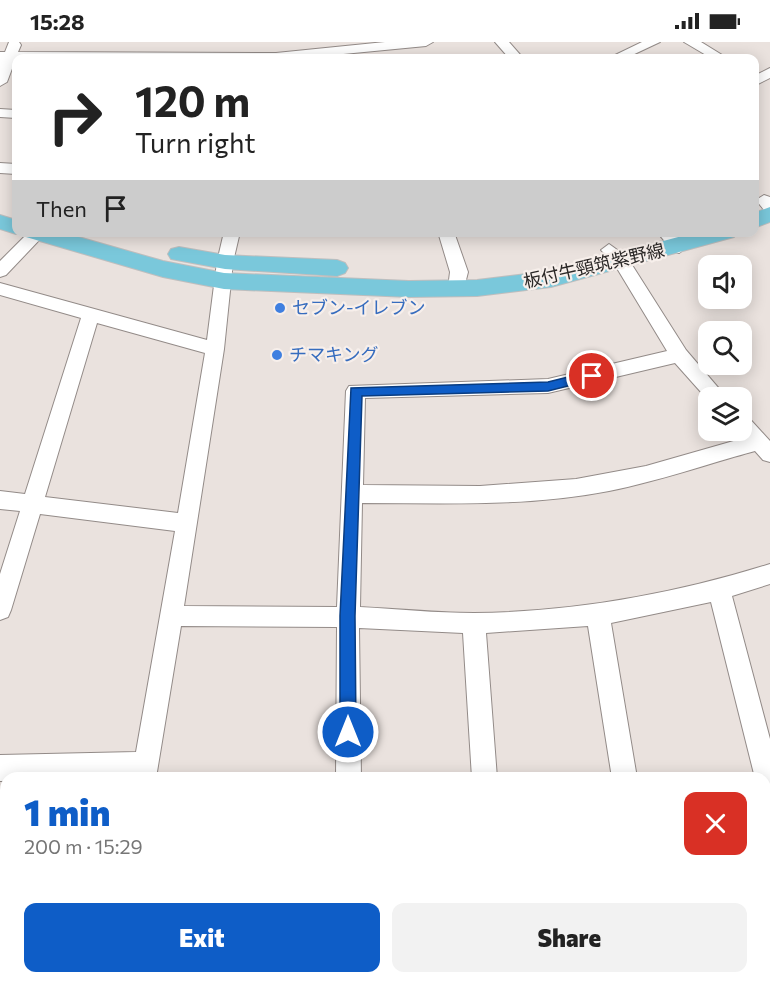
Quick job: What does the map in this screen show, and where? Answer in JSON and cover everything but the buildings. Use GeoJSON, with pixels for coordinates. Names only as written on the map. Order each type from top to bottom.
{"type":"FeatureCollection","features":[{"type":"Feature","properties":{"kind":"main road","name":"板付牛頸筑紫野線"},"geometry":{"type":"LineString","coordinates":[[51,237],[163,268],[224,271],[358,288],[458,280],[551,279],[672,237]]}},
{"type":"Feature","properties":{"kind":"main road","name":"板付牛頸筑紫野線"},"geometry":{"type":"LineString","coordinates":[[115,237],[179,254],[224,271]]}},
{"type":"Feature","properties":{"kind":"street"},"geometry":{"type":"LineString","coordinates":[[0,82],[5,56],[16,42]]}},
{"type":"Feature","properties":{"kind":"street"},"geometry":{"type":"LineString","coordinates":[[314,54],[426,42]]}},
{"type":"Feature","properties":{"kind":"street"},"geometry":{"type":"LineString","coordinates":[[502,42],[512,54]]}},
{"type":"Feature","properties":{"kind":"street"},"geometry":{"type":"LineString","coordinates":[[625,54],[653,42]]}},
{"type":"Feature","properties":{"kind":"street"},"geometry":{"type":"LineString","coordinates":[[691,42],[713,54]]}},
{"type":"Feature","properties":{"kind":"street"},"geometry":{"type":"LineString","coordinates":[[0,271],[32,237]]}},
{"type":"Feature","properties":{"kind":"street"},"geometry":{"type":"LineString","coordinates":[[0,768],[145,771],[187,523],[231,237]]}},
{"type":"Feature","properties":{"kind":"street"},"geometry":{"type":"LineString","coordinates":[[447,237],[458,280]]}},
{"type":"Feature","properties":{"kind":"street"},"geometry":{"type":"LineString","coordinates":[[615,256],[679,355],[708,387]]}},
{"type":"Feature","properties":{"kind":"street"},"geometry":{"type":"LineString","coordinates":[[0,289],[215,349]]}},
{"type":"Feature","properties":{"kind":"street"},"geometry":{"type":"LineString","coordinates":[[0,610],[91,314]]}},
{"type":"Feature","properties":{"kind":"street"},"geometry":{"type":"LineString","coordinates":[[348,772],[348,616],[356,391],[548,386],[679,355]]}},
{"type":"Feature","properties":{"kind":"street"},"geometry":{"type":"LineString","coordinates":[[352,494],[473,495],[529,492],[608,483],[764,448],[752,434]]}},
{"type":"Feature","properties":{"kind":"street"},"geometry":{"type":"LineString","coordinates":[[0,500],[187,523]]}},
{"type":"Feature","properties":{"kind":"street"},"geometry":{"type":"LineString","coordinates":[[171,616],[348,616],[474,623],[598,615],[719,590],[770,574]]}},
{"type":"Feature","properties":{"kind":"street"},"geometry":{"type":"LineString","coordinates":[[719,590],[766,772]]}},
{"type":"Feature","properties":{"kind":"street"},"geometry":{"type":"LineString","coordinates":[[598,615],[624,772]]}},
{"type":"Feature","properties":{"kind":"street"},"geometry":{"type":"LineString","coordinates":[[474,623],[485,772]]}},
{"type":"Feature","properties":{"kind":"place","name":"セブン-イレブン"},"geometry":{"type":"Point","coordinates":[280,308]}},
{"type":"Feature","properties":{"kind":"place","name":"チマキング"},"geometry":{"type":"Point","coordinates":[277,355]}},
{"type":"Feature","properties":{"kind":"route"},"geometry":{"type":"LineString","coordinates":[[348,732],[348,616],[356,391],[548,386],[592,376]]}}]}
